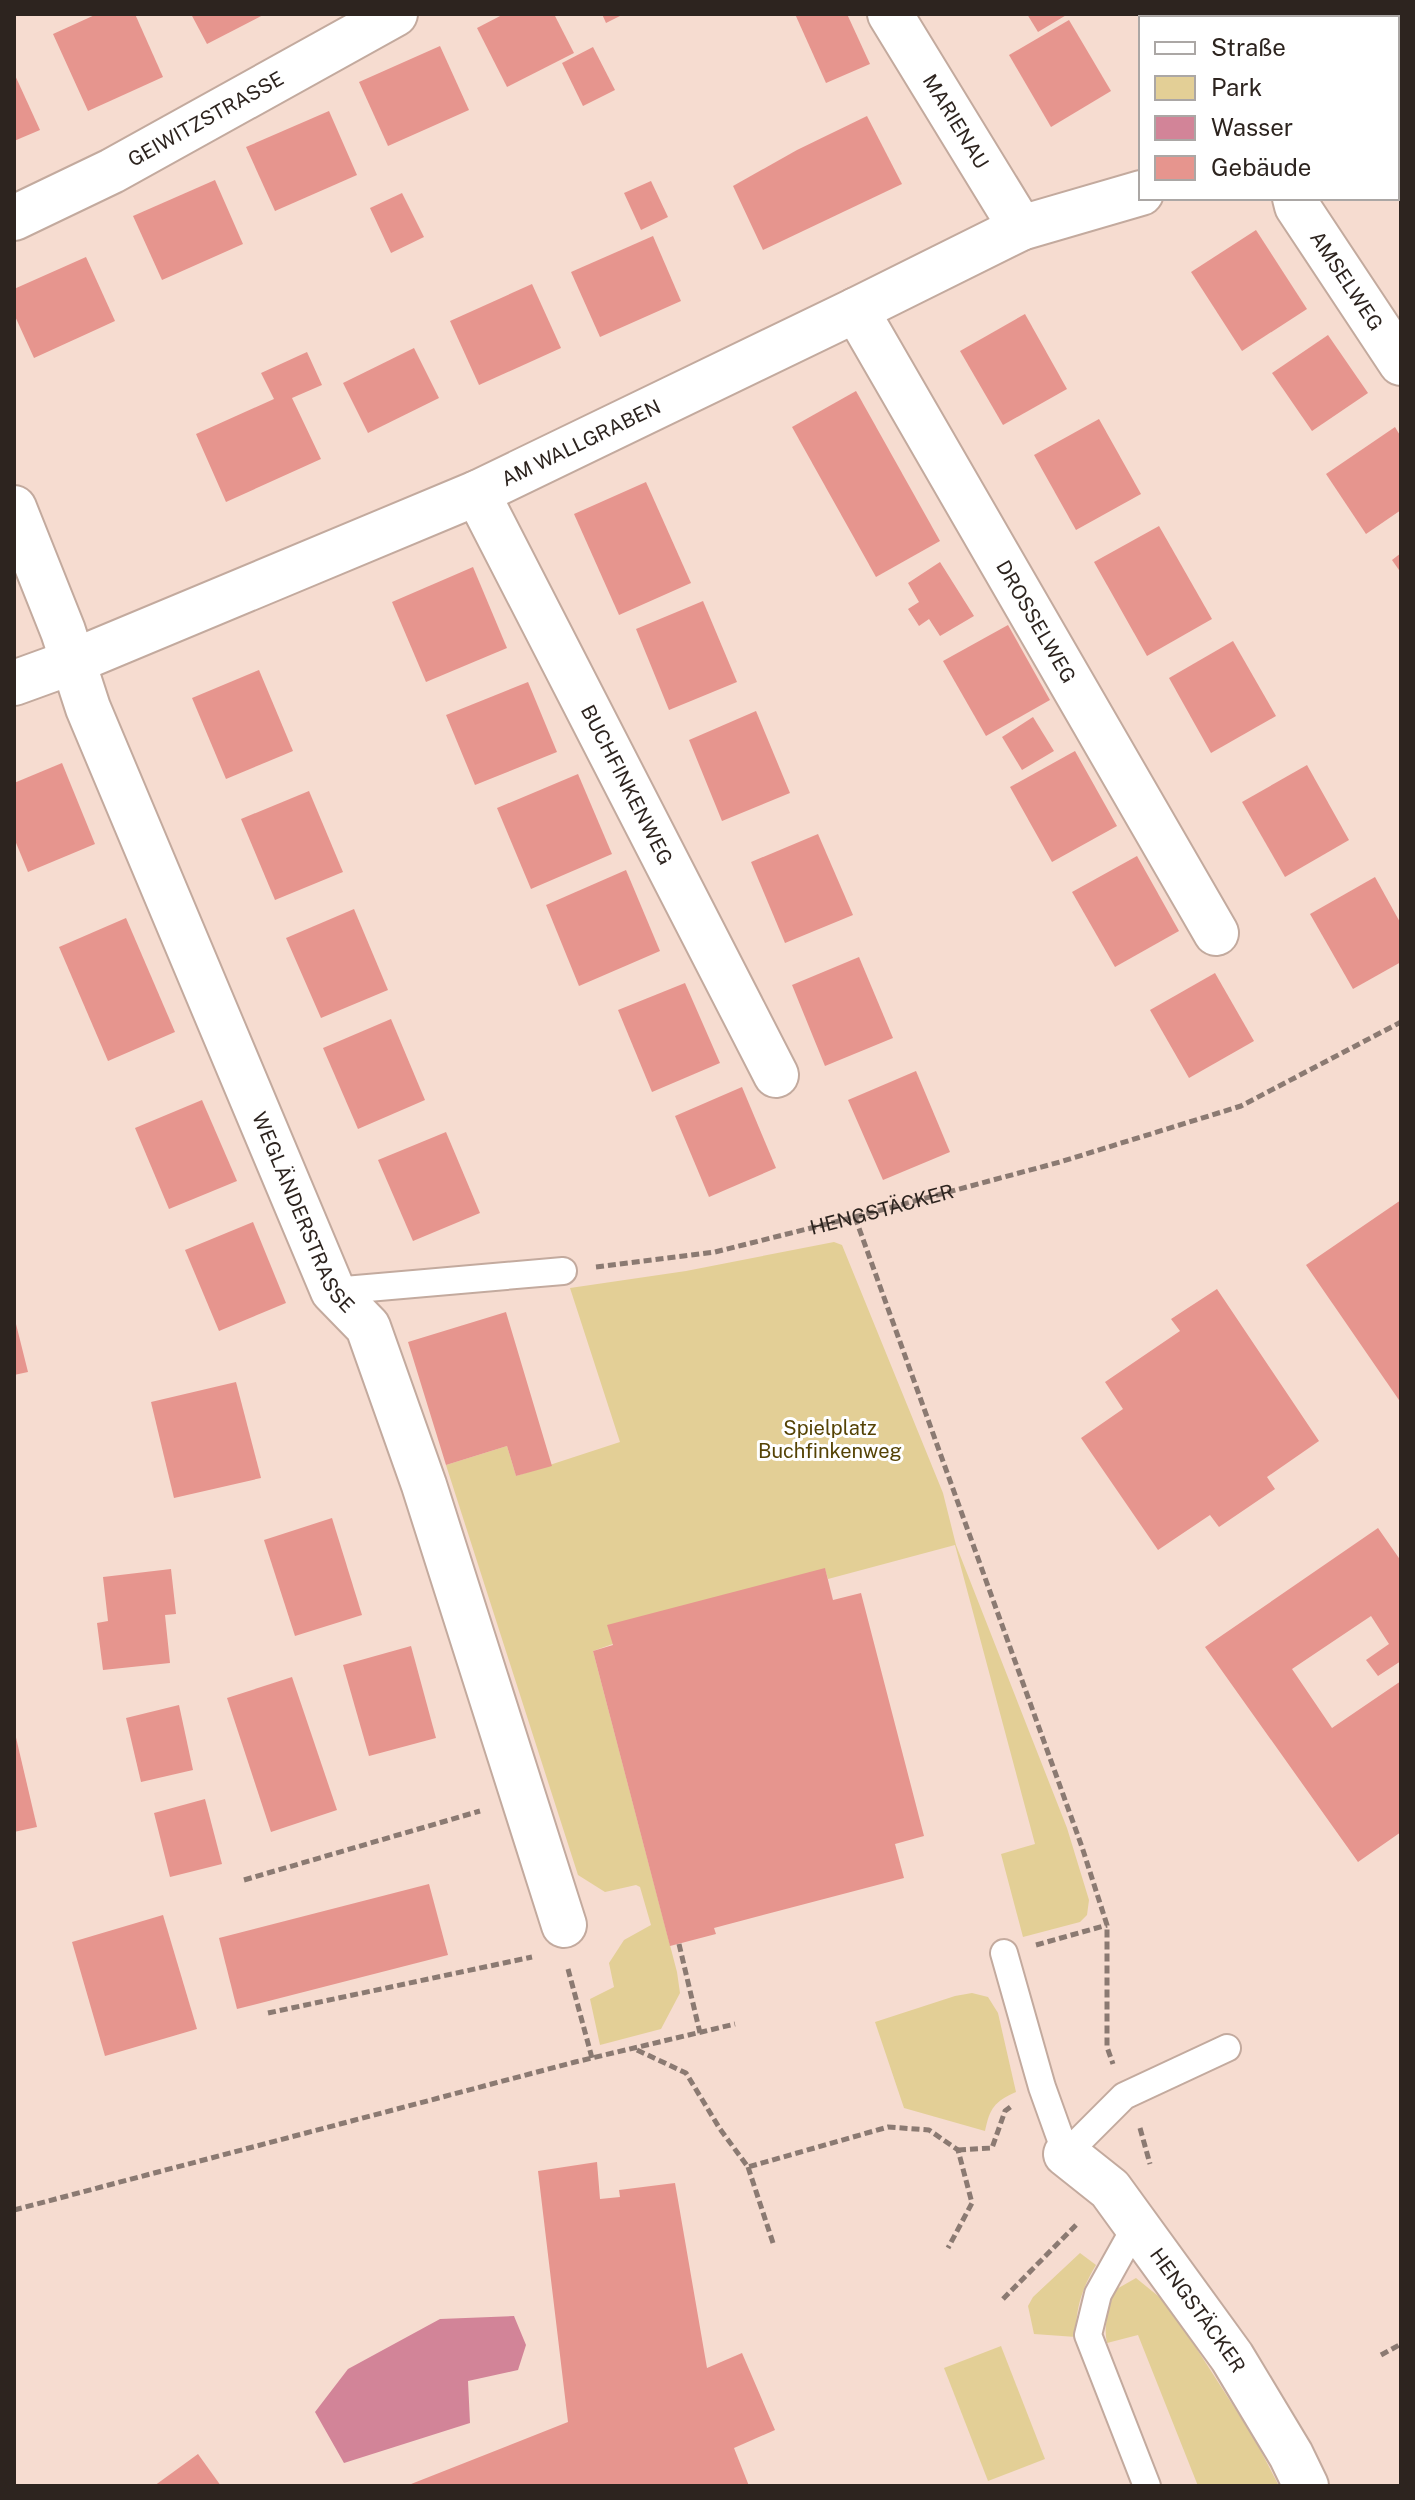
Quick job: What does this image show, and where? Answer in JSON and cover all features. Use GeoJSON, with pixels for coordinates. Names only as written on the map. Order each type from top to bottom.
{"type":"FeatureCollection","features":[{"type":"Feature","properties":{"kind":"street","name":"GEIWITZSTRASSE"},"geometry":{"type":"LineString","coordinates":[[14,218],[112,171],[395,14]]}},
{"type":"Feature","properties":{"kind":"street","name":"MARIENAU"},"geometry":{"type":"LineString","coordinates":[[890,14],[1021,228]]}},
{"type":"Feature","properties":{"kind":"street","name":"AM WALLGRABEN"},"geometry":{"type":"LineString","coordinates":[[14,683],[72,662],[477,493],[1021,228],[1139,194]]}},
{"type":"Feature","properties":{"kind":"street","name":"AMSELWEG"},"geometry":{"type":"LineString","coordinates":[[1296,200],[1401,363]]}},
{"type":"Feature","properties":{"kind":"street","name":"DROSSELWEG"},"geometry":{"type":"LineString","coordinates":[[856,310],[1216,933]]}},
{"type":"Feature","properties":{"kind":"street","name":"BUCHFINKENWEG"},"geometry":{"type":"LineString","coordinates":[[477,493],[776,1075]]}},
{"type":"Feature","properties":{"kind":"street","name":"WEGLÄNDERSTRASSE"},"geometry":{"type":"LineString","coordinates":[[14,508],[63,631],[88,708],[333,1291],[368,1327],[424,1485],[524,1799],[564,1939]]}},
{"type":"Feature","properties":{"kind":"street","name":"HENGSTÄCKER"},"geometry":{"type":"LineString","coordinates":[[1066,2154],[1110,2189],[1137,2224],[1232,2357],[1291,2455],[1306,2486]]}},
{"type":"Feature","properties":{"kind":"lane"},"geometry":{"type":"LineString","coordinates":[[333,1291],[563,1271]]}},
{"type":"Feature","properties":{"kind":"lane"},"geometry":{"type":"LineString","coordinates":[[1004,1953],[1042,2087],[1066,2154],[1124,2096],[1227,2048]]}},
{"type":"Feature","properties":{"kind":"lane"},"geometry":{"type":"LineString","coordinates":[[1137,2224],[1098,2294],[1088,2335],[1147,2486]]}},
{"type":"Feature","properties":{"kind":"path","name":"HENGSTÄCKER"},"geometry":{"type":"LineString","coordinates":[[563,1271],[715,1252],[1060,1162],[1241,1106],[1401,1022]]}},
{"type":"Feature","properties":{"kind":"path"},"geometry":{"type":"LineString","coordinates":[[855,1217],[1082,1847],[1107,1925],[1107,2047],[1124,2096]]}},
{"type":"Feature","properties":{"kind":"path"},"geometry":{"type":"LineString","coordinates":[[244,1880],[524,1799]]}},
{"type":"Feature","properties":{"kind":"path"},"geometry":{"type":"LineString","coordinates":[[1004,1953],[1107,1925]]}},
{"type":"Feature","properties":{"kind":"path"},"geometry":{"type":"LineString","coordinates":[[268,2013],[564,1939],[592,2058]]}},
{"type":"Feature","properties":{"kind":"path"},"geometry":{"type":"LineString","coordinates":[[679,1944],[700,2033]]}},
{"type":"Feature","properties":{"kind":"path"},"geometry":{"type":"LineString","coordinates":[[14,2210],[592,2058],[735,2024]]}},
{"type":"Feature","properties":{"kind":"path"},"geometry":{"type":"LineString","coordinates":[[636,2049],[686,2073],[720,2129],[748,2167],[774,2246]]}},
{"type":"Feature","properties":{"kind":"path"},"geometry":{"type":"LineString","coordinates":[[748,2167],[888,2127],[929,2130],[958,2150],[972,2203],[948,2248]]}},
{"type":"Feature","properties":{"kind":"path"},"geometry":{"type":"LineString","coordinates":[[1003,2299],[1110,2189]]}},
{"type":"Feature","properties":{"kind":"path"},"geometry":{"type":"LineString","coordinates":[[1381,2355],[1401,2344]]}},
{"type":"Feature","properties":{"kind":"green space","name":"Spielplatz Buchfinkenweg"},"geometry":{"type":"Polygon","coordinates":[[[834,1242],[842,1245],[943,1493],[956,1545],[1067,1828],[1089,1900],[1087,1915],[1080,1922],[1023,1937],[1001,1854],[1035,1844],[955,1545],[828,1579],[825,1569],[593,1651],[680,1993],[661,2029],[600,2045],[590,1999],[614,1987],[609,1963],[624,1940],[651,1925],[640,1887],[636,1885],[605,1892],[578,1875],[446,1465],[507,1446],[516,1476],[620,1442],[570,1288],[686,1271],[834,1242]]]}},
{"type":"Feature","properties":{"kind":"green space"},"geometry":{"type":"Polygon","coordinates":[[[972,1993],[988,1997],[998,2013],[1016,2092],[994,2107],[985,2131],[904,2108],[875,2022],[972,1993]]]}},
{"type":"Feature","properties":{"kind":"green space"},"geometry":{"type":"Polygon","coordinates":[[[1080,2253],[1096,2265],[1080,2300],[1076,2337],[1034,2334],[1028,2306],[1033,2297],[1080,2253]]]}},
{"type":"Feature","properties":{"kind":"green space"},"geometry":{"type":"Polygon","coordinates":[[[1136,2278],[1168,2304],[1254,2438],[1279,2486],[1198,2486],[1138,2335],[1107,2343],[1106,2323],[1115,2290],[1136,2278]]]}},
{"type":"Feature","properties":{"kind":"green space"},"geometry":{"type":"Polygon","coordinates":[[[1001,2346],[1045,2459],[988,2481],[944,2368],[1001,2346]]]}},
{"type":"Feature","properties":{"kind":"water"},"geometry":{"type":"Polygon","coordinates":[[[514,2316],[526,2345],[518,2370],[468,2381],[470,2423],[344,2463],[315,2412],[348,2369],[440,2319],[514,2316]]]}},
{"type":"Feature","properties":{"kind":"building"},"geometry":{"type":"Polygon","coordinates":[[[97,14],[135,14],[163,77],[88,111],[53,34],[97,14]]]}},
{"type":"Feature","properties":{"kind":"building"},"geometry":{"type":"Polygon","coordinates":[[[191,14],[265,14],[207,44],[191,14]]]}},
{"type":"Feature","properties":{"kind":"building"},"geometry":{"type":"Polygon","coordinates":[[[504,14],[554,14],[574,53],[507,87],[477,28],[504,14]]]}},
{"type":"Feature","properties":{"kind":"building"},"geometry":{"type":"Polygon","coordinates":[[[602,14],[624,14],[606,23],[602,14]]]}},
{"type":"Feature","properties":{"kind":"building"},"geometry":{"type":"Polygon","coordinates":[[[795,14],[847,14],[870,64],[826,83],[795,14]]]}},
{"type":"Feature","properties":{"kind":"building"},"geometry":{"type":"Polygon","coordinates":[[[1027,14],[1068,14],[1038,32],[1027,14]]]}},
{"type":"Feature","properties":{"kind":"building"},"geometry":{"type":"Polygon","coordinates":[[[1401,14],[1401,59],[1399,16],[1319,16],[1401,14]]]}},
{"type":"Feature","properties":{"kind":"building"},"geometry":{"type":"Polygon","coordinates":[[[1069,20],[1111,91],[1051,127],[1009,55],[1069,20]]]}},
{"type":"Feature","properties":{"kind":"building"},"geometry":{"type":"Polygon","coordinates":[[[440,46],[469,110],[388,146],[359,82],[440,46]]]}},
{"type":"Feature","properties":{"kind":"building"},"geometry":{"type":"Polygon","coordinates":[[[593,47],[615,90],[583,106],[562,63],[593,47]]]}},
{"type":"Feature","properties":{"kind":"building"},"geometry":{"type":"Polygon","coordinates":[[[14,73],[40,130],[14,141],[14,73]]]}},
{"type":"Feature","properties":{"kind":"building"},"geometry":{"type":"Polygon","coordinates":[[[329,111],[357,175],[275,211],[246,147],[329,111]]]}},
{"type":"Feature","properties":{"kind":"building"},"geometry":{"type":"Polygon","coordinates":[[[867,116],[902,184],[763,250],[733,186],[867,116]]]}},
{"type":"Feature","properties":{"kind":"building"},"geometry":{"type":"Polygon","coordinates":[[[215,180],[243,244],[162,280],[133,216],[215,180]]]}},
{"type":"Feature","properties":{"kind":"building"},"geometry":{"type":"Polygon","coordinates":[[[651,181],[668,217],[641,230],[624,193],[651,181]]]}},
{"type":"Feature","properties":{"kind":"building"},"geometry":{"type":"Polygon","coordinates":[[[402,193],[424,237],[391,253],[370,208],[402,193]]]}},
{"type":"Feature","properties":{"kind":"building"},"geometry":{"type":"Polygon","coordinates":[[[1256,230],[1307,309],[1242,351],[1191,272],[1256,230]]]}},
{"type":"Feature","properties":{"kind":"building"},"geometry":{"type":"Polygon","coordinates":[[[653,236],[681,301],[600,337],[571,272],[653,236]]]}},
{"type":"Feature","properties":{"kind":"building"},"geometry":{"type":"Polygon","coordinates":[[[86,257],[115,321],[34,358],[14,314],[14,289],[86,257]]]}},
{"type":"Feature","properties":{"kind":"building"},"geometry":{"type":"Polygon","coordinates":[[[532,284],[561,348],[479,385],[450,321],[532,284]]]}},
{"type":"Feature","properties":{"kind":"building"},"geometry":{"type":"Polygon","coordinates":[[[1025,314],[1067,389],[1003,425],[960,351],[1025,314]]]}},
{"type":"Feature","properties":{"kind":"building"},"geometry":{"type":"Polygon","coordinates":[[[1328,335],[1368,393],[1312,431],[1272,373],[1328,335]]]}},
{"type":"Feature","properties":{"kind":"building"},"geometry":{"type":"Polygon","coordinates":[[[414,348],[439,398],[368,433],[343,383],[414,348]]]}},
{"type":"Feature","properties":{"kind":"building"},"geometry":{"type":"Polygon","coordinates":[[[307,352],[322,385],[292,398],[321,459],[226,502],[196,434],[274,399],[261,373],[307,352]]]}},
{"type":"Feature","properties":{"kind":"building"},"geometry":{"type":"Polygon","coordinates":[[[856,391],[940,541],[876,577],[792,427],[856,391]]]}},
{"type":"Feature","properties":{"kind":"building"},"geometry":{"type":"Polygon","coordinates":[[[1099,419],[1141,494],[1076,530],[1034,455],[1099,419]]]}},
{"type":"Feature","properties":{"kind":"building"},"geometry":{"type":"Polygon","coordinates":[[[1395,427],[1401,437],[1401,510],[1366,534],[1326,474],[1395,427]]]}},
{"type":"Feature","properties":{"kind":"building"},"geometry":{"type":"Polygon","coordinates":[[[646,482],[691,583],[619,615],[574,514],[646,482]]]}},
{"type":"Feature","properties":{"kind":"building"},"geometry":{"type":"Polygon","coordinates":[[[1159,526],[1212,619],[1147,656],[1094,562],[1159,526]]]}},
{"type":"Feature","properties":{"kind":"building"},"geometry":{"type":"Polygon","coordinates":[[[1401,553],[1401,573],[1392,560],[1401,553]]]}},
{"type":"Feature","properties":{"kind":"building"},"geometry":{"type":"Polygon","coordinates":[[[940,562],[974,616],[940,636],[929,619],[919,626],[908,609],[919,602],[908,583],[940,562]]]}},
{"type":"Feature","properties":{"kind":"building"},"geometry":{"type":"Polygon","coordinates":[[[473,567],[507,648],[426,682],[392,602],[473,567]]]}},
{"type":"Feature","properties":{"kind":"building"},"geometry":{"type":"Polygon","coordinates":[[[703,601],[737,682],[669,710],[636,629],[703,601]]]}},
{"type":"Feature","properties":{"kind":"building"},"geometry":{"type":"Polygon","coordinates":[[[1008,625],[1050,700],[986,736],[943,661],[1008,625]]]}},
{"type":"Feature","properties":{"kind":"building"},"geometry":{"type":"Polygon","coordinates":[[[1233,641],[1276,716],[1211,753],[1169,678],[1233,641]]]}},
{"type":"Feature","properties":{"kind":"building"},"geometry":{"type":"Polygon","coordinates":[[[259,670],[293,751],[226,779],[192,698],[259,670]]]}},
{"type":"Feature","properties":{"kind":"building"},"geometry":{"type":"Polygon","coordinates":[[[528,682],[557,752],[475,785],[446,715],[528,682]]]}},
{"type":"Feature","properties":{"kind":"building"},"geometry":{"type":"Polygon","coordinates":[[[756,711],[790,793],[722,821],[689,740],[756,711]]]}},
{"type":"Feature","properties":{"kind":"building"},"geometry":{"type":"Polygon","coordinates":[[[1033,717],[1054,751],[1022,770],[1002,737],[1033,717]]]}},
{"type":"Feature","properties":{"kind":"building"},"geometry":{"type":"Polygon","coordinates":[[[1075,751],[1117,826],[1052,862],[1010,787],[1075,751]]]}},
{"type":"Feature","properties":{"kind":"building"},"geometry":{"type":"Polygon","coordinates":[[[62,763],[95,844],[28,872],[14,838],[14,783],[62,763]]]}},
{"type":"Feature","properties":{"kind":"building"},"geometry":{"type":"Polygon","coordinates":[[[1307,765],[1349,840],[1285,877],[1242,802],[1307,765]]]}},
{"type":"Feature","properties":{"kind":"building"},"geometry":{"type":"Polygon","coordinates":[[[578,774],[612,854],[531,889],[497,808],[578,774]]]}},
{"type":"Feature","properties":{"kind":"building"},"geometry":{"type":"Polygon","coordinates":[[[309,791],[343,872],[275,900],[241,819],[309,791]]]}},
{"type":"Feature","properties":{"kind":"building"},"geometry":{"type":"Polygon","coordinates":[[[818,834],[853,915],[785,943],[751,862],[818,834]]]}},
{"type":"Feature","properties":{"kind":"building"},"geometry":{"type":"Polygon","coordinates":[[[1137,856],[1179,931],[1115,967],[1072,892],[1137,856]]]}},
{"type":"Feature","properties":{"kind":"building"},"geometry":{"type":"Polygon","coordinates":[[[626,870],[660,951],[579,986],[546,905],[626,870]]]}},
{"type":"Feature","properties":{"kind":"building"},"geometry":{"type":"Polygon","coordinates":[[[1375,877],[1401,924],[1401,962],[1353,989],[1310,914],[1375,877]]]}},
{"type":"Feature","properties":{"kind":"building"},"geometry":{"type":"Polygon","coordinates":[[[354,909],[388,990],[321,1018],[286,938],[354,909]]]}},
{"type":"Feature","properties":{"kind":"building"},"geometry":{"type":"Polygon","coordinates":[[[126,918],[175,1032],[108,1061],[59,947],[126,918]]]}},
{"type":"Feature","properties":{"kind":"building"},"geometry":{"type":"Polygon","coordinates":[[[859,957],[893,1038],[825,1066],[792,985],[859,957]]]}},
{"type":"Feature","properties":{"kind":"building"},"geometry":{"type":"Polygon","coordinates":[[[1215,973],[1254,1041],[1189,1078],[1150,1010],[1215,973]]]}},
{"type":"Feature","properties":{"kind":"building"},"geometry":{"type":"Polygon","coordinates":[[[685,983],[720,1063],[652,1092],[618,1010],[685,983]]]}},
{"type":"Feature","properties":{"kind":"building"},"geometry":{"type":"Polygon","coordinates":[[[391,1019],[425,1100],[358,1129],[323,1048],[391,1019]]]}},
{"type":"Feature","properties":{"kind":"building"},"geometry":{"type":"Polygon","coordinates":[[[916,1071],[950,1152],[883,1180],[848,1100],[916,1071]]]}},
{"type":"Feature","properties":{"kind":"building"},"geometry":{"type":"Polygon","coordinates":[[[742,1087],[776,1168],[709,1197],[675,1116],[742,1087]]]}},
{"type":"Feature","properties":{"kind":"building"},"geometry":{"type":"Polygon","coordinates":[[[202,1100],[237,1181],[169,1209],[135,1128],[202,1100]]]}},
{"type":"Feature","properties":{"kind":"building"},"geometry":{"type":"Polygon","coordinates":[[[446,1132],[480,1213],[413,1241],[378,1160],[446,1132]]]}},
{"type":"Feature","properties":{"kind":"building"},"geometry":{"type":"Polygon","coordinates":[[[1401,1200],[1401,1403],[1306,1265],[1401,1200]]]}},
{"type":"Feature","properties":{"kind":"building"},"geometry":{"type":"Polygon","coordinates":[[[253,1222],[286,1303],[219,1331],[185,1250],[253,1222]]]}},
{"type":"Feature","properties":{"kind":"building"},"geometry":{"type":"Polygon","coordinates":[[[1217,1289],[1319,1441],[1267,1477],[1275,1489],[1219,1527],[1210,1515],[1158,1550],[1081,1438],[1123,1409],[1105,1382],[1180,1331],[1171,1319],[1217,1289]]]}},
{"type":"Feature","properties":{"kind":"building"},"geometry":{"type":"Polygon","coordinates":[[[506,1312],[552,1466],[516,1476],[507,1446],[446,1465],[408,1342],[506,1312]]]}},
{"type":"Feature","properties":{"kind":"building"},"geometry":{"type":"Polygon","coordinates":[[[14,1316],[28,1372],[14,1375],[14,1316]]]}},
{"type":"Feature","properties":{"kind":"building"},"geometry":{"type":"Polygon","coordinates":[[[236,1382],[261,1478],[174,1498],[151,1402],[236,1382]]]}},
{"type":"Feature","properties":{"kind":"building"},"geometry":{"type":"Polygon","coordinates":[[[332,1518],[362,1615],[295,1636],[264,1540],[332,1518]]]}},
{"type":"Feature","properties":{"kind":"building"},"geometry":{"type":"Polygon","coordinates":[[[1378,1528],[1401,1561],[1401,1661],[1378,1676],[1366,1660],[1389,1644],[1371,1616],[1292,1669],[1332,1728],[1401,1681],[1401,1832],[1358,1862],[1205,1647],[1378,1528]]]}},
{"type":"Feature","properties":{"kind":"building"},"geometry":{"type":"Polygon","coordinates":[[[825,1568],[833,1600],[861,1593],[924,1836],[895,1844],[904,1878],[714,1928],[716,1934],[670,1946],[593,1651],[613,1645],[607,1625],[825,1568]]]}},
{"type":"Feature","properties":{"kind":"building"},"geometry":{"type":"Polygon","coordinates":[[[171,1569],[176,1614],[165,1615],[170,1663],[103,1670],[97,1623],[108,1621],[103,1577],[171,1569]]]}},
{"type":"Feature","properties":{"kind":"building"},"geometry":{"type":"Polygon","coordinates":[[[411,1646],[436,1738],[369,1756],[343,1665],[411,1646]]]}},
{"type":"Feature","properties":{"kind":"building"},"geometry":{"type":"Polygon","coordinates":[[[292,1677],[337,1810],[271,1832],[227,1698],[292,1677]]]}},
{"type":"Feature","properties":{"kind":"building"},"geometry":{"type":"Polygon","coordinates":[[[179,1705],[193,1770],[141,1782],[126,1718],[179,1705]]]}},
{"type":"Feature","properties":{"kind":"building"},"geometry":{"type":"Polygon","coordinates":[[[14,1729],[37,1827],[14,1832],[14,1729]]]}},
{"type":"Feature","properties":{"kind":"building"},"geometry":{"type":"Polygon","coordinates":[[[205,1799],[222,1864],[170,1877],[154,1813],[205,1799]]]}},
{"type":"Feature","properties":{"kind":"building"},"geometry":{"type":"Polygon","coordinates":[[[429,1884],[448,1955],[237,2009],[219,1938],[429,1884]]]}},
{"type":"Feature","properties":{"kind":"building"},"geometry":{"type":"Polygon","coordinates":[[[163,1915],[197,2029],[105,2056],[72,1942],[163,1915]]]}},
{"type":"Feature","properties":{"kind":"building"},"geometry":{"type":"Polygon","coordinates":[[[597,2162],[600,2199],[620,2197],[619,2190],[675,2183],[707,2368],[742,2353],[775,2430],[734,2448],[749,2486],[406,2486],[568,2422],[538,2171],[597,2162]]]}},
{"type":"Feature","properties":{"kind":"building"},"geometry":{"type":"Polygon","coordinates":[[[198,2454],[221,2486],[154,2486],[198,2454]]]}}]}
